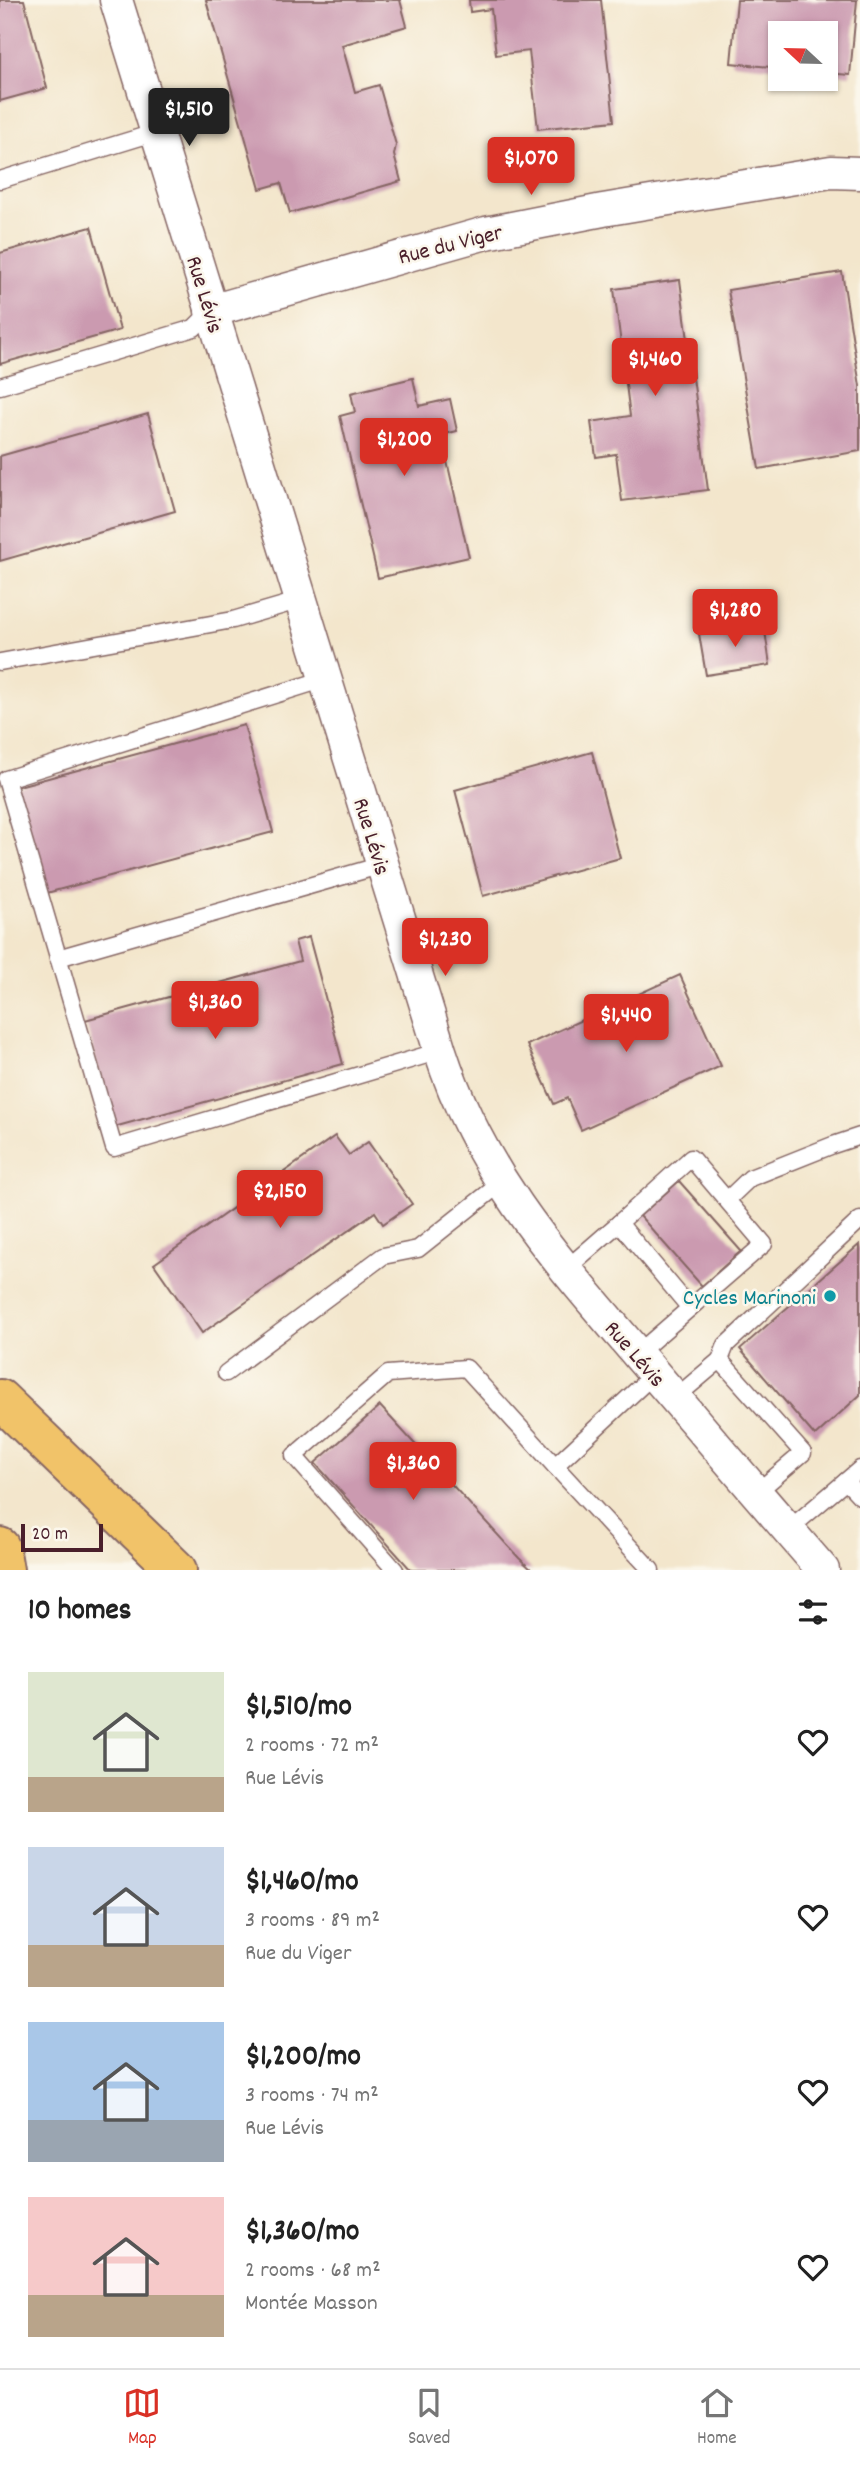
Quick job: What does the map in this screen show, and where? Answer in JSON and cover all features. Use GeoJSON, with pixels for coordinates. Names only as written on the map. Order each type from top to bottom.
{"type":"FeatureCollection","features":[{"type":"Feature","properties":{"kind":"main road"},"geometry":{"type":"LineString","coordinates":[[0,1399],[177,1570]]}},
{"type":"Feature","properties":{"kind":"main road"},"geometry":{"type":"LineString","coordinates":[[0,1547],[4,1570]]}},
{"type":"Feature","properties":{"kind":"street","name":"Rue Lévis"},"geometry":{"type":"LineString","coordinates":[[117,0],[382,865],[460,1106],[501,1183],[528,1223],[565,1270],[788,1530],[817,1568]]}},
{"type":"Feature","properties":{"kind":"street","name":"Rue du Viger"},"geometry":{"type":"LineString","coordinates":[[211,311],[486,233],[603,210],[831,172],[860,173]]}},
{"type":"Feature","properties":{"kind":"lane"},"geometry":{"type":"LineString","coordinates":[[0,180],[157,132]]}},
{"type":"Feature","properties":{"kind":"lane"},"geometry":{"type":"LineString","coordinates":[[0,386],[194,328],[211,311]]}},
{"type":"Feature","properties":{"kind":"lane"},"geometry":{"type":"LineString","coordinates":[[0,663],[233,620],[301,600]]}},
{"type":"Feature","properties":{"kind":"lane"},"geometry":{"type":"LineString","coordinates":[[325,679],[6,779],[114,1148],[440,1051]]}},
{"type":"Feature","properties":{"kind":"lane"},"geometry":{"type":"LineString","coordinates":[[58,958],[382,865]]}},
{"type":"Feature","properties":{"kind":"lane"},"geometry":{"type":"LineString","coordinates":[[727,1200],[750,1178],[860,1136]]}},
{"type":"Feature","properties":{"kind":"lane"},"geometry":{"type":"LineString","coordinates":[[555,1466],[646,1364],[690,1308],[764,1244],[691,1158],[565,1270]]}},
{"type":"Feature","properties":{"kind":"lane"},"geometry":{"type":"LineString","coordinates":[[226,1373],[383,1256],[418,1249],[501,1183]]}},
{"type":"Feature","properties":{"kind":"lane"},"geometry":{"type":"LineString","coordinates":[[675,1398],[720,1360],[726,1345],[860,1220]]}},
{"type":"Feature","properties":{"kind":"lane"},"geometry":{"type":"LineString","coordinates":[[619,1223],[690,1308]]}},
{"type":"Feature","properties":{"kind":"lane"},"geometry":{"type":"LineString","coordinates":[[720,1360],[803,1453],[756,1493]]}},
{"type":"Feature","properties":{"kind":"lane"},"geometry":{"type":"LineString","coordinates":[[395,1570],[294,1456],[387,1374],[466,1368],[651,1570]]}},
{"type":"Feature","properties":{"kind":"lane"},"geometry":{"type":"LineString","coordinates":[[788,1530],[860,1469]]}},
{"type":"Feature","properties":{"kind":"lane"},"geometry":{"type":"LineString","coordinates":[[846,1480],[860,1496]]}},
{"type":"Feature","properties":{"kind":"building"},"geometry":{"type":"Polygon","coordinates":[[[0,0],[24,0],[47,88],[0,101],[0,0]]]}},
{"type":"Feature","properties":{"kind":"building"},"geometry":{"type":"Polygon","coordinates":[[[206,0],[400,0],[407,26],[342,45],[355,92],[379,85],[396,145],[394,155],[401,181],[290,213],[281,183],[260,189],[206,0]]]}},
{"type":"Feature","properties":{"kind":"building"},"geometry":{"type":"Polygon","coordinates":[[[469,0],[601,0],[614,121],[538,129],[529,51],[496,55],[491,9],[470,12],[469,0]]]}},
{"type":"Feature","properties":{"kind":"building"},"geometry":{"type":"Polygon","coordinates":[[[737,0],[857,0],[850,75],[838,74],[838,21],[768,21],[768,67],[731,63],[737,0]]]}},
{"type":"Feature","properties":{"kind":"building"},"geometry":{"type":"Polygon","coordinates":[[[91,227],[120,330],[0,364],[0,253],[91,227]]]}},
{"type":"Feature","properties":{"kind":"building"},"geometry":{"type":"Polygon","coordinates":[[[842,272],[860,386],[860,451],[759,469],[728,290],[842,272]]]}},
{"type":"Feature","properties":{"kind":"building"},"geometry":{"type":"Polygon","coordinates":[[[680,280],[708,490],[622,501],[616,454],[596,457],[591,422],[630,416],[614,289],[680,280]]]}},
{"type":"Feature","properties":{"kind":"building"},"geometry":{"type":"Polygon","coordinates":[[[413,378],[419,406],[450,399],[457,431],[441,435],[469,557],[378,578],[340,416],[355,412],[351,393],[413,378]]]}},
{"type":"Feature","properties":{"kind":"building"},"geometry":{"type":"Polygon","coordinates":[[[148,414],[175,511],[0,561],[0,456],[148,414]]]}},
{"type":"Feature","properties":{"kind":"building"},"geometry":{"type":"Polygon","coordinates":[[[764,624],[770,665],[706,675],[699,634],[764,624]]]}},
{"type":"Feature","properties":{"kind":"building"},"geometry":{"type":"Polygon","coordinates":[[[244,725],[273,832],[43,894],[15,787],[244,725]]]}},
{"type":"Feature","properties":{"kind":"building"},"geometry":{"type":"Polygon","coordinates":[[[592,752],[620,858],[483,896],[455,790],[592,752]]]}},
{"type":"Feature","properties":{"kind":"building"},"geometry":{"type":"Polygon","coordinates":[[[309,937],[343,1064],[114,1127],[85,1020],[300,961],[295,941],[309,937]]]}},
{"type":"Feature","properties":{"kind":"building"},"geometry":{"type":"Polygon","coordinates":[[[680,975],[721,1066],[581,1130],[567,1098],[554,1104],[527,1045],[680,975]]]}},
{"type":"Feature","properties":{"kind":"building"},"geometry":{"type":"Polygon","coordinates":[[[335,1136],[349,1155],[368,1142],[412,1204],[383,1224],[375,1212],[202,1333],[154,1264],[335,1136]]]}},
{"type":"Feature","properties":{"kind":"building"},"geometry":{"type":"Polygon","coordinates":[[[679,1181],[741,1251],[702,1286],[640,1216],[679,1181]]]}},
{"type":"Feature","properties":{"kind":"building","name":"Cycles Marinoni"},"geometry":{"type":"Polygon","coordinates":[[[860,1244],[860,1395],[815,1436],[740,1349],[860,1244]]]}},
{"type":"Feature","properties":{"kind":"building"},"geometry":{"type":"Polygon","coordinates":[[[380,1406],[532,1570],[411,1570],[315,1463],[380,1406]]]}},
{"type":"Feature","properties":{"kind":"place","name":"Cycles Marinoni"},"geometry":{"type":"Point","coordinates":[830,1296]}}]}
